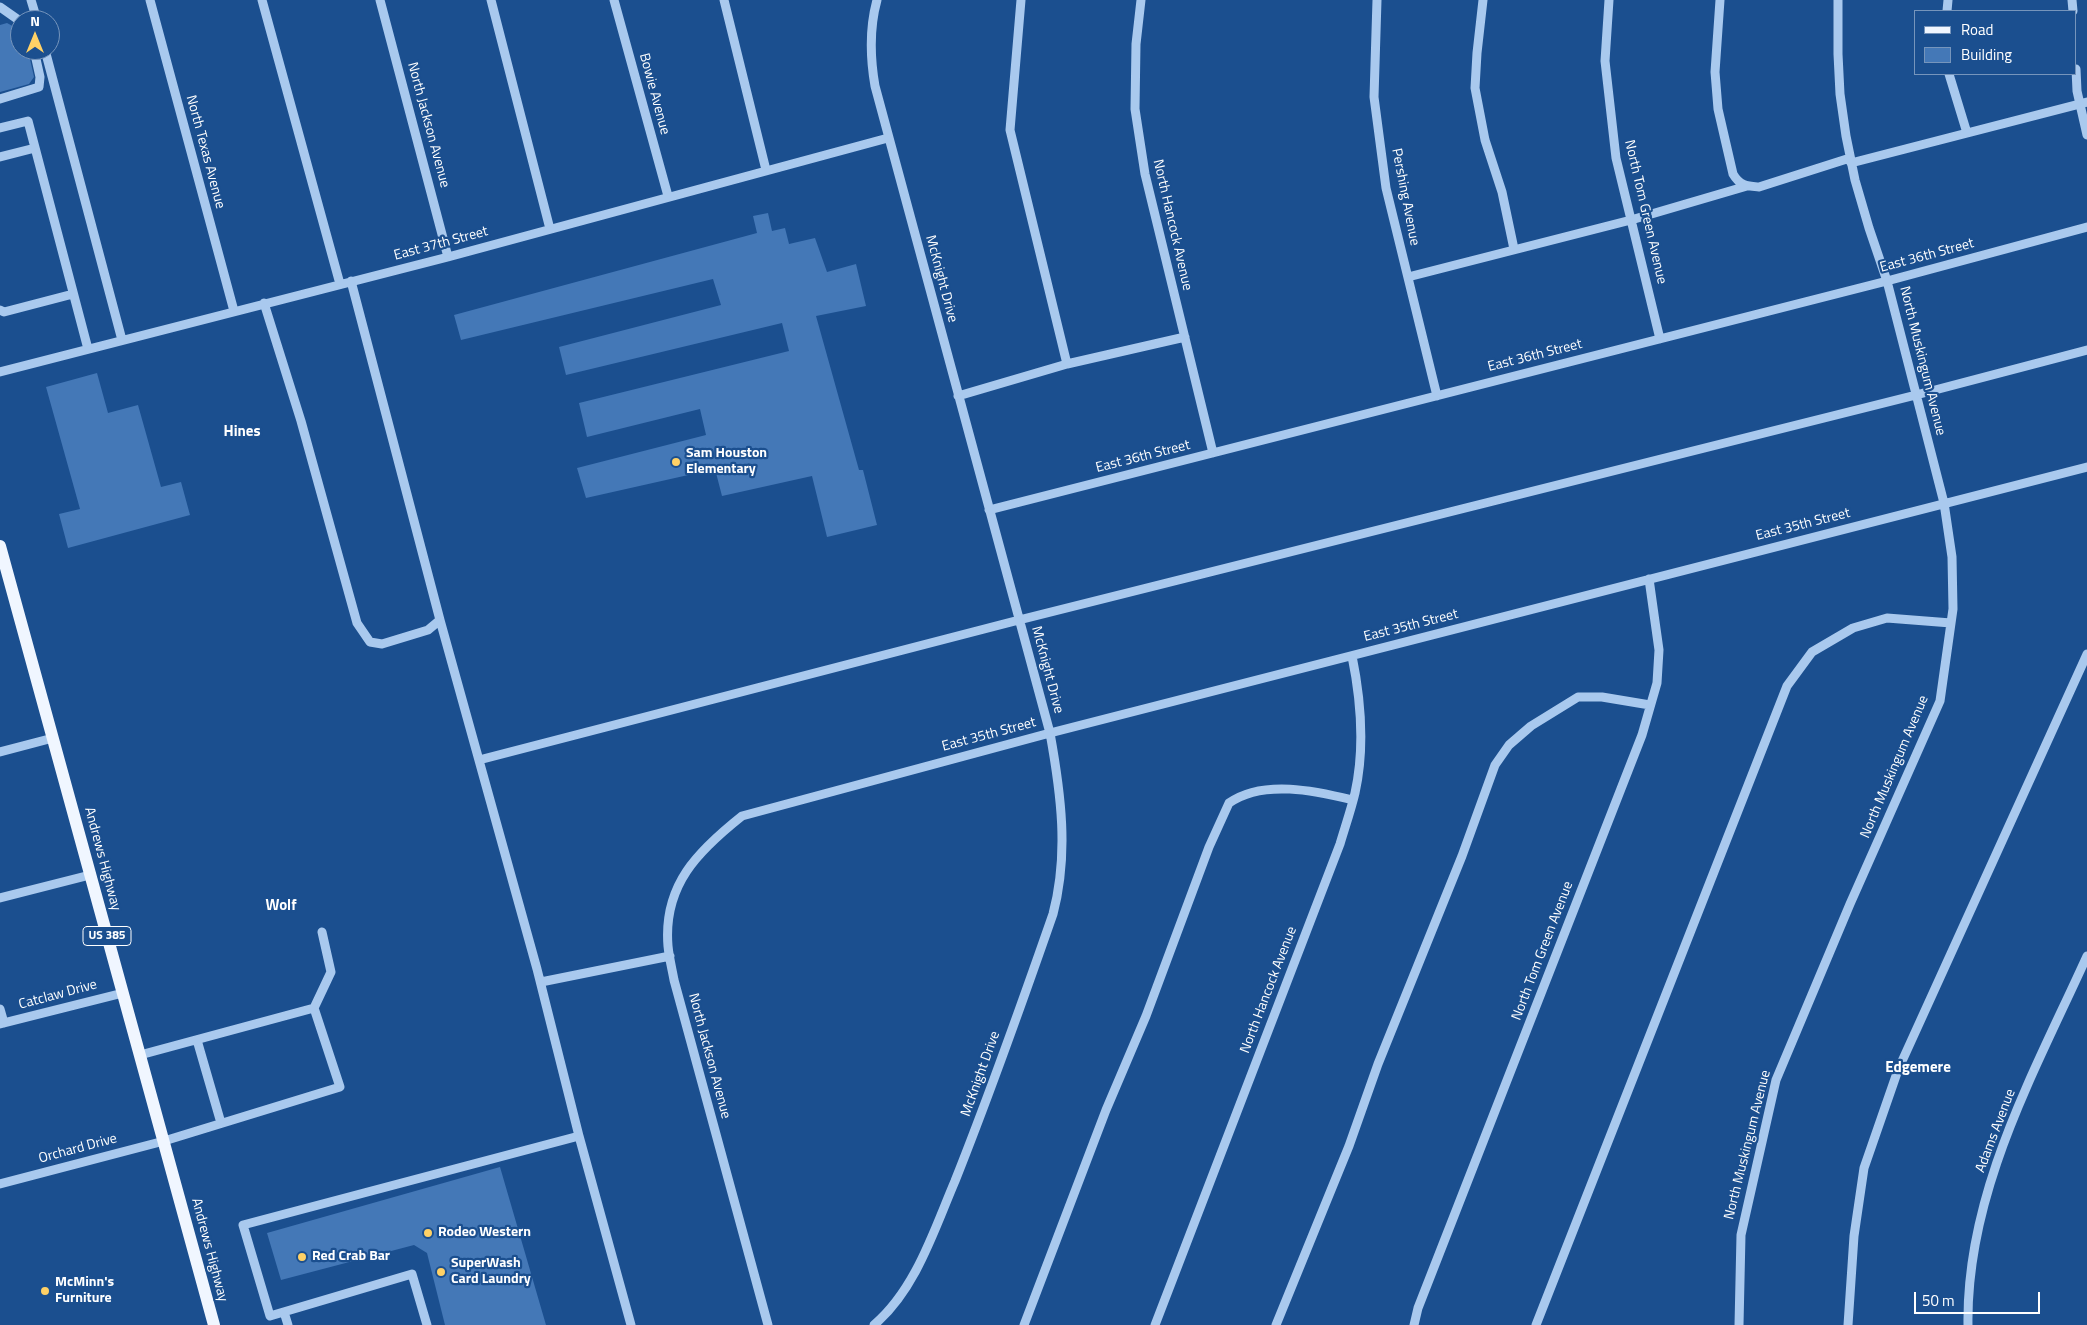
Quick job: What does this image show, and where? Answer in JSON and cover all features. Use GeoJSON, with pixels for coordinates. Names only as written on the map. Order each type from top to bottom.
{"type":"FeatureCollection","features":[{"type":"Feature","properties":{"kind":"main road","name":"Andrews Highway"},"geometry":{"type":"LineString","coordinates":[[0,546],[214,1325]]}},
{"type":"Feature","properties":{"kind":"street","name":"North Texas Avenue"},"geometry":{"type":"LineString","coordinates":[[150,0],[234,311]]}},
{"type":"Feature","properties":{"kind":"street"},"geometry":{"type":"LineString","coordinates":[[262,0],[340,284]]}},
{"type":"Feature","properties":{"kind":"street","name":"North Jackson Avenue"},"geometry":{"type":"LineString","coordinates":[[380,0],[448,257]]}},
{"type":"Feature","properties":{"kind":"street"},"geometry":{"type":"LineString","coordinates":[[491,0],[550,229]]}},
{"type":"Feature","properties":{"kind":"street","name":"Bowie Avenue"},"geometry":{"type":"LineString","coordinates":[[614,0],[668,196]]}},
{"type":"Feature","properties":{"kind":"street"},"geometry":{"type":"LineString","coordinates":[[724,0],[766,170]]}},
{"type":"Feature","properties":{"kind":"street","name":"McKnight Drive"},"geometry":{"type":"LineString","coordinates":[[874,1325],[898,1301],[913,1276],[931,1238],[970,1141],[1053,914],[1059,892],[1062,858],[1062,818],[1050,733],[875,86],[870,60],[871,34],[877,0]]}},
{"type":"Feature","properties":{"kind":"street"},"geometry":{"type":"LineString","coordinates":[[1021,0],[1010,130],[1067,364]]}},
{"type":"Feature","properties":{"kind":"street","name":"North Hancock Avenue"},"geometry":{"type":"LineString","coordinates":[[1141,0],[1136,44],[1135,109],[1145,174],[1213,453]]}},
{"type":"Feature","properties":{"kind":"street","name":"Pershing Avenue"},"geometry":{"type":"LineString","coordinates":[[1377,0],[1374,97],[1386,188],[1437,396]]}},
{"type":"Feature","properties":{"kind":"street"},"geometry":{"type":"LineString","coordinates":[[1483,0],[1475,88],[1483,132],[1502,192],[1514,249]]}},
{"type":"Feature","properties":{"kind":"street","name":"North Tom Green Avenue"},"geometry":{"type":"LineString","coordinates":[[1609,0],[1605,61],[1616,158],[1660,339]]}},
{"type":"Feature","properties":{"kind":"street"},"geometry":{"type":"LineString","coordinates":[[1720,0],[1715,72],[1718,109],[1733,174],[1737,182],[1747,186],[1759,187],[1850,160],[1967,133],[2083,103]]}},
{"type":"Feature","properties":{"kind":"street","name":"North Muskingum Avenue"},"geometry":{"type":"LineString","coordinates":[[1739,1325],[1741,1235],[1776,1080],[1850,904],[1940,701],[1953,609],[1952,557],[1944,503],[1887,281],[1868,228],[1850,160],[1840,94],[1838,0]]}},
{"type":"Feature","properties":{"kind":"street"},"geometry":{"type":"LineString","coordinates":[[0,99],[39,87],[40,76],[36,60]]}},
{"type":"Feature","properties":{"kind":"street"},"geometry":{"type":"LineString","coordinates":[[48,60],[122,340]]}},
{"type":"Feature","properties":{"kind":"street"},"geometry":{"type":"LineString","coordinates":[[1949,75],[1967,133]]}},
{"type":"Feature","properties":{"kind":"street"},"geometry":{"type":"LineString","coordinates":[[2076,75],[2077,91],[2083,103],[2087,134]]}},
{"type":"Feature","properties":{"kind":"street"},"geometry":{"type":"LineString","coordinates":[[40,76],[53,76]]}},
{"type":"Feature","properties":{"kind":"street"},"geometry":{"type":"LineString","coordinates":[[0,128],[28,121],[88,349]]}},
{"type":"Feature","properties":{"kind":"street","name":"East 37th Street"},"geometry":{"type":"LineString","coordinates":[[0,372],[448,257],[888,138]]}},
{"type":"Feature","properties":{"kind":"street"},"geometry":{"type":"LineString","coordinates":[[0,157],[35,148]]}},
{"type":"Feature","properties":{"kind":"street"},"geometry":{"type":"LineString","coordinates":[[1408,277],[1631,220],[1747,186]]}},
{"type":"Feature","properties":{"kind":"street","name":"East 36th Street"},"geometry":{"type":"LineString","coordinates":[[990,510],[1887,281],[2087,227]]}},
{"type":"Feature","properties":{"kind":"street"},"geometry":{"type":"LineString","coordinates":[[350,281],[631,1325]]}},
{"type":"Feature","properties":{"kind":"street"},"geometry":{"type":"LineString","coordinates":[[2,311],[73,294]]}},
{"type":"Feature","properties":{"kind":"street"},"geometry":{"type":"LineString","coordinates":[[264,303],[301,421],[356,623],[370,642],[382,644],[428,630],[440,620]]}},
{"type":"Feature","properties":{"kind":"street"},"geometry":{"type":"LineString","coordinates":[[958,396],[1067,364],[1185,337]]}},
{"type":"Feature","properties":{"kind":"street"},"geometry":{"type":"LineString","coordinates":[[479,760],[1019,620],[1916,395],[2087,350]]}},
{"type":"Feature","properties":{"kind":"street","name":"East 35th Street"},"geometry":{"type":"LineString","coordinates":[[742,816],[1050,733],[2087,466]]}},
{"type":"Feature","properties":{"kind":"street","name":"North Tom Green Avenue"},"geometry":{"type":"LineString","coordinates":[[1414,1325],[1418,1308],[1642,735],[1657,683],[1659,650],[1649,579]]}},
{"type":"Feature","properties":{"kind":"street"},"geometry":{"type":"LineString","coordinates":[[1536,1325],[1787,686],[1812,652],[1853,628],[1887,618],[1951,623]]}},
{"type":"Feature","properties":{"kind":"street"},"geometry":{"type":"LineString","coordinates":[[1848,1325],[1854,1236],[1864,1168],[1898,1070],[2087,654]]}},
{"type":"Feature","properties":{"kind":"street","name":"North Hancock Avenue"},"geometry":{"type":"LineString","coordinates":[[1155,1325],[1340,844],[1353,800],[1361,738],[1357,684],[1352,656]]}},
{"type":"Feature","properties":{"kind":"street"},"geometry":{"type":"LineString","coordinates":[[1276,1325],[1349,1146],[1378,1064],[1462,856],[1494,765],[1509,745],[1531,726],[1578,697],[1602,698],[1650,705]]}},
{"type":"Feature","properties":{"kind":"street"},"geometry":{"type":"LineString","coordinates":[[0,752],[53,738]]}},
{"type":"Feature","properties":{"kind":"street"},"geometry":{"type":"LineString","coordinates":[[1024,1325],[1103,1119],[1146,1016],[1209,846],[1229,803],[1247,794],[1286,789],[1306,790],[1353,800]]}},
{"type":"Feature","properties":{"kind":"street","name":"North Jackson Avenue"},"geometry":{"type":"LineString","coordinates":[[742,816],[711,840],[692,861],[678,886],[670,909],[668,924],[670,956],[677,989],[768,1325]]}},
{"type":"Feature","properties":{"kind":"street"},"geometry":{"type":"LineString","coordinates":[[0,898],[90,874]]}},
{"type":"Feature","properties":{"kind":"street"},"geometry":{"type":"LineString","coordinates":[[140,1055],[314,1008],[331,972],[322,932]]}},
{"type":"Feature","properties":{"kind":"street"},"geometry":{"type":"LineString","coordinates":[[540,982],[670,956]]}},
{"type":"Feature","properties":{"kind":"street","name":"Adams Avenue"},"geometry":{"type":"LineString","coordinates":[[1968,1325],[1967,1298],[1982,1208],[2012,1122],[2087,956]]}},
{"type":"Feature","properties":{"kind":"street","name":"Catclaw Drive"},"geometry":{"type":"LineString","coordinates":[[2,1024],[123,993]]}},
{"type":"Feature","properties":{"kind":"street","name":"Orchard Drive"},"geometry":{"type":"LineString","coordinates":[[0,1184],[164,1141],[340,1086],[314,1008]]}},
{"type":"Feature","properties":{"kind":"street"},"geometry":{"type":"LineString","coordinates":[[0,1009],[2,1024]]}},
{"type":"Feature","properties":{"kind":"street"},"geometry":{"type":"LineString","coordinates":[[197,1040],[221,1123]]}},
{"type":"Feature","properties":{"kind":"street"},"geometry":{"type":"LineString","coordinates":[[427,1325],[412,1274],[270,1316],[243,1225],[579,1136]]}},
{"type":"Feature","properties":{"kind":"street"},"geometry":{"type":"LineString","coordinates":[[284,1312],[288,1325]]}},
{"type":"Feature","properties":{"kind":"building"},"geometry":{"type":"Polygon","coordinates":[[[7,23],[10,25],[10,60],[30,60],[34,77],[29,84],[0,92],[0,25],[7,23]]]}},
{"type":"Feature","properties":{"kind":"building"},"geometry":{"type":"Polygon","coordinates":[[[768,213],[772,231],[785,228],[789,244],[815,238],[827,272],[856,264],[866,306],[816,316],[859,470],[863,470],[877,525],[827,537],[812,476],[722,496],[715,469],[586,498],[577,468],[706,435],[700,409],[587,437],[579,403],[789,351],[782,323],[566,375],[559,347],[721,305],[713,279],[461,340],[454,315],[757,233],[753,216],[768,213]]]}},
{"type":"Feature","properties":{"kind":"building"},"geometry":{"type":"Polygon","coordinates":[[[97,373],[108,413],[138,405],[161,487],[181,482],[190,515],[68,548],[59,514],[80,509],[46,387],[97,373]]]}},
{"type":"Feature","properties":{"kind":"building"},"geometry":{"type":"Polygon","coordinates":[[[500,1167],[546,1325],[445,1325],[427,1253],[414,1245],[281,1280],[267,1233],[500,1167]]]}},
{"type":"Feature","properties":{"kind":"place","name":"Sam Houston Elementary"},"geometry":{"type":"Point","coordinates":[676,462]}},
{"type":"Feature","properties":{"kind":"place","name":"Rodeo Western"},"geometry":{"type":"Point","coordinates":[428,1233]}},
{"type":"Feature","properties":{"kind":"place","name":"Red Crab Bar"},"geometry":{"type":"Point","coordinates":[302,1257]}},
{"type":"Feature","properties":{"kind":"place","name":"SuperWash Card Laundry"},"geometry":{"type":"Point","coordinates":[441,1272]}},
{"type":"Feature","properties":{"kind":"place","name":"McMinn's Furniture"},"geometry":{"type":"Point","coordinates":[45,1291]}},
{"type":"Feature","properties":{"kind":"district","name":"Hines"},"geometry":{"type":"Point","coordinates":[242,432]}},
{"type":"Feature","properties":{"kind":"district","name":"Wolf"},"geometry":{"type":"Point","coordinates":[281,906]}},
{"type":"Feature","properties":{"kind":"district","name":"Edgemere"},"geometry":{"type":"Point","coordinates":[1918,1068]}}]}
